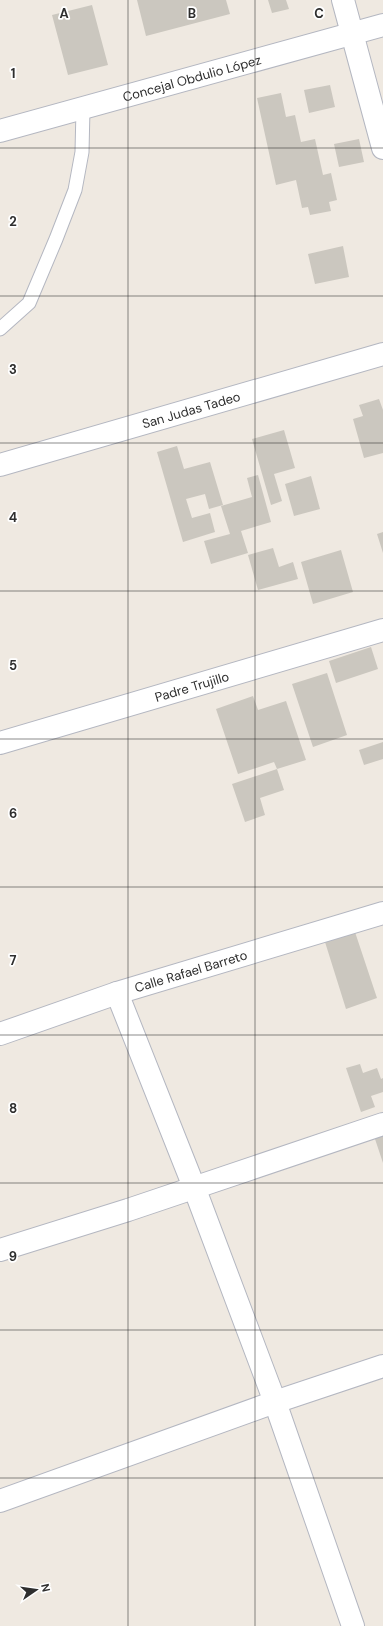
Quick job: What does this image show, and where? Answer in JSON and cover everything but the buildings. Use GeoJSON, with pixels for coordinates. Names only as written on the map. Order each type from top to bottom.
{"type":"FeatureCollection","features":[{"type":"Feature","properties":{"kind":"street"},"geometry":{"type":"LineString","coordinates":[[343,0],[383,148]]}},
{"type":"Feature","properties":{"kind":"street","name":"Concejal Obdulio López"},"geometry":{"type":"LineString","coordinates":[[0,131],[383,25]]}},
{"type":"Feature","properties":{"kind":"street","name":"San Judas Tadeo"},"geometry":{"type":"LineString","coordinates":[[0,465],[383,354]]}},
{"type":"Feature","properties":{"kind":"street","name":"Padre Trujillo"},"geometry":{"type":"LineString","coordinates":[[0,743],[383,630]]}},
{"type":"Feature","properties":{"kind":"street","name":"Calle Rafael Barreto"},"geometry":{"type":"LineString","coordinates":[[0,1034],[117,993],[383,913]]}},
{"type":"Feature","properties":{"kind":"street"},"geometry":{"type":"LineString","coordinates":[[117,993],[194,1187],[275,1402],[353,1626]]}},
{"type":"Feature","properties":{"kind":"street"},"geometry":{"type":"LineString","coordinates":[[0,1250],[128,1210],[383,1124]]}},
{"type":"Feature","properties":{"kind":"street"},"geometry":{"type":"LineString","coordinates":[[0,1501],[275,1402],[383,1366]]}},
{"type":"Feature","properties":{"kind":"lane"},"geometry":{"type":"LineString","coordinates":[[0,329],[29,303],[56,239],[74,190],[82,152],[83,108]]}}]}
